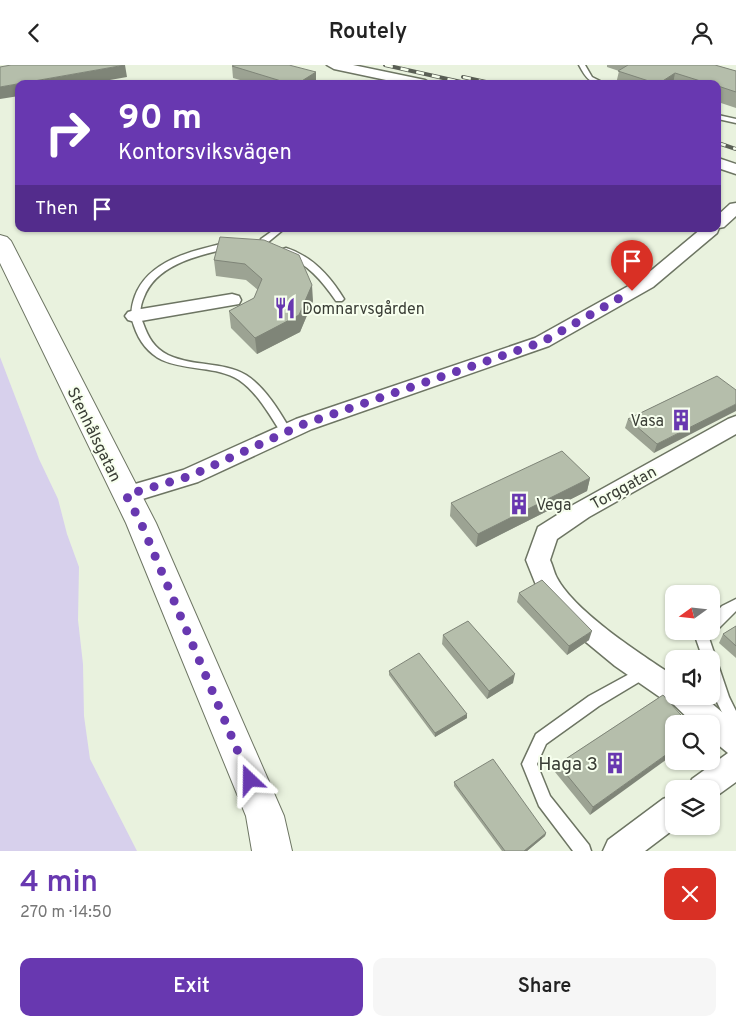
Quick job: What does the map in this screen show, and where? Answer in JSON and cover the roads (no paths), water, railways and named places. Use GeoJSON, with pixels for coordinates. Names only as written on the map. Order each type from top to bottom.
{"type":"FeatureCollection","features":[{"type":"Feature","properties":{"kind":"street"},"geometry":{"type":"LineString","coordinates":[[334,65],[406,80]]}},
{"type":"Feature","properties":{"kind":"street"},"geometry":{"type":"LineString","coordinates":[[721,164],[736,169]]}},
{"type":"Feature","properties":{"kind":"street"},"geometry":{"type":"LineString","coordinates":[[721,220],[736,208]]}},
{"type":"Feature","properties":{"kind":"street"},"geometry":{"type":"LineString","coordinates":[[126,495],[190,476],[286,431],[542,342],[647,283],[707,232]]}},
{"type":"Feature","properties":{"kind":"street","name":"Stenhålsgatan"},"geometry":{"type":"LineString","coordinates":[[0,241],[141,523],[264,816],[272,851]]}},
{"type":"Feature","properties":{"kind":"street"},"geometry":{"type":"LineString","coordinates":[[135,315],[232,300]]}},
{"type":"Feature","properties":{"kind":"street","name":"Torggatan"},"geometry":{"type":"LineString","coordinates":[[665,685],[644,672],[581,621],[550,590],[538,560],[547,534],[581,511],[736,424]]}},
{"type":"Feature","properties":{"kind":"street"},"geometry":{"type":"LineString","coordinates":[[693,705],[736,742]]}},
{"type":"Feature","properties":{"kind":"street"},"geometry":{"type":"LineString","coordinates":[[715,780],[736,764]]}},
{"type":"Feature","properties":{"kind":"street"},"geometry":{"type":"LineString","coordinates":[[619,851],[665,817]]}},
{"type":"Feature","properties":{"kind":"lane"},"geometry":{"type":"LineString","coordinates":[[582,65],[589,78],[594,80]]}},
{"type":"Feature","properties":{"kind":"lane"},"geometry":{"type":"LineString","coordinates":[[721,118],[736,121]]}},
{"type":"Feature","properties":{"kind":"lane"},"geometry":{"type":"LineString","coordinates":[[278,232],[268,244],[306,260],[321,273],[339,299]]}},
{"type":"Feature","properties":{"kind":"lane"},"geometry":{"type":"LineString","coordinates":[[236,244],[191,255],[166,267],[147,281],[138,297],[135,315],[142,335],[156,352],[183,363],[225,370],[243,378],[256,390],[286,431]]}},
{"type":"Feature","properties":{"kind":"lane"},"geometry":{"type":"LineString","coordinates":[[720,617],[727,609],[736,604]]}},
{"type":"Feature","properties":{"kind":"lane"},"geometry":{"type":"LineString","coordinates":[[583,851],[544,801],[529,763],[541,739],[594,701],[644,672]]}},
{"type":"Feature","properties":{"kind":"lane"},"geometry":{"type":"LineString","coordinates":[[720,692],[736,726]]}},
{"type":"Feature","properties":{"kind":"railway"},"geometry":{"type":"LineString","coordinates":[[385,65],[452,80]]}},
{"type":"Feature","properties":{"kind":"railway"},"geometry":{"type":"LineString","coordinates":[[463,77],[477,80]]}},
{"type":"Feature","properties":{"kind":"railway"},"geometry":{"type":"LineString","coordinates":[[721,144],[736,149]]}},
{"type":"Feature","properties":{"kind":"place","name":"Domnarvsgården"},"geometry":{"type":"Point","coordinates":[285,308]}},
{"type":"Feature","properties":{"kind":"place","name":"Vasa"},"geometry":{"type":"Point","coordinates":[681,420]}},
{"type":"Feature","properties":{"kind":"place","name":"Vega"},"geometry":{"type":"Point","coordinates":[519,504]}},
{"type":"Feature","properties":{"kind":"place","name":"Haga 3"},"geometry":{"type":"Point","coordinates":[615,763]}}]}
